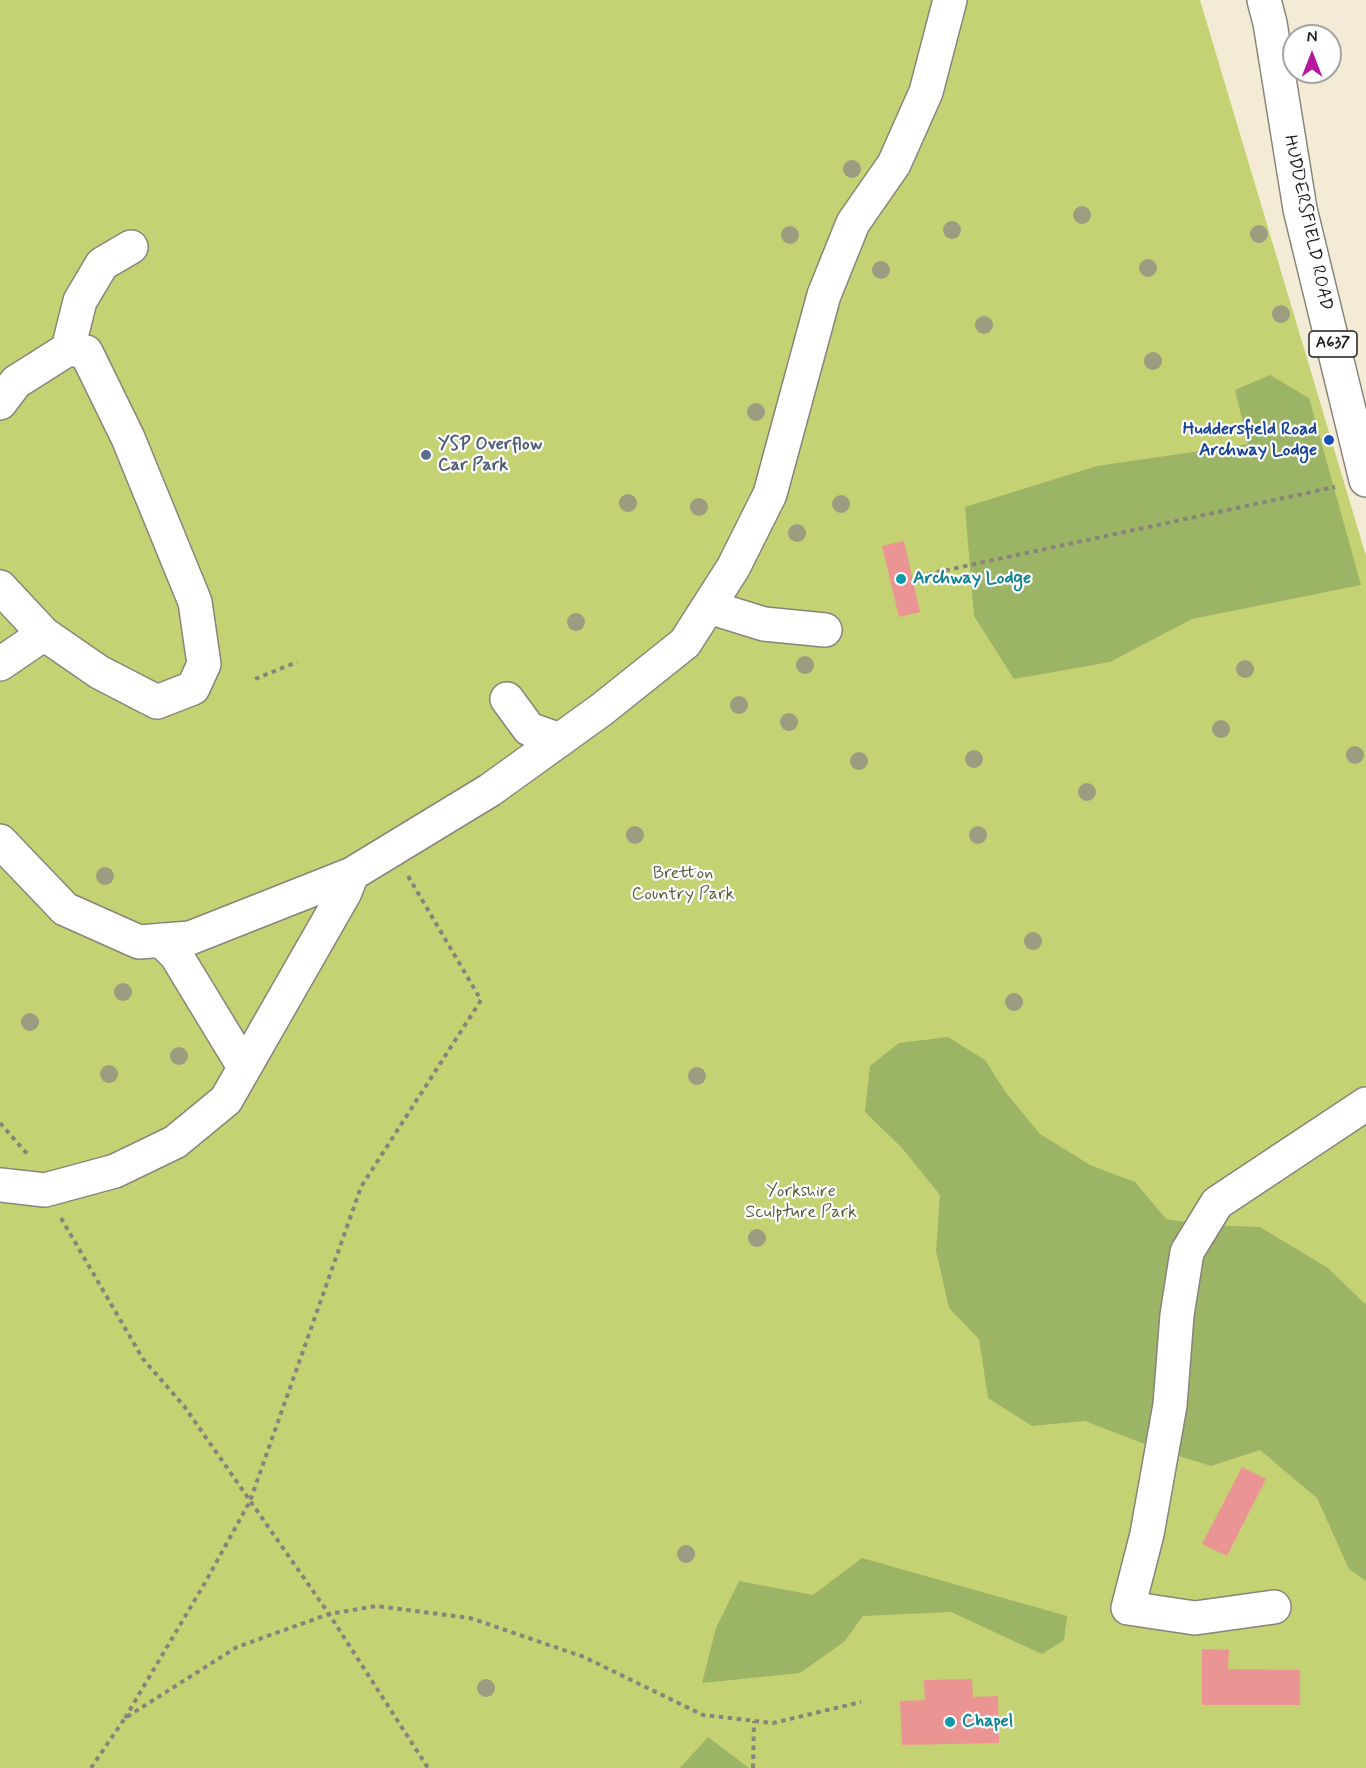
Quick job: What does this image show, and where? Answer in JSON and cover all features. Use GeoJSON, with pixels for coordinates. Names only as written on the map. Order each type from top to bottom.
{"type":"FeatureCollection","features":[{"type":"Feature","properties":{"kind":"main road"},"geometry":{"type":"LineString","coordinates":[[0,841],[65,909],[139,942],[190,938],[352,874],[393,850],[490,790],[601,710],[685,643],[733,568],[770,494],[824,295],[853,223],[894,164],[926,92],[950,0]]}},
{"type":"Feature","properties":{"kind":"main road","name":"HUDDERSFIELD ROAD"},"geometry":{"type":"LineString","coordinates":[[1264,0],[1270,23],[1300,209],[1366,480]]}},
{"type":"Feature","properties":{"kind":"main road"},"geometry":{"type":"LineString","coordinates":[[68,350],[80,301],[102,264],[131,247]]}},
{"type":"Feature","properties":{"kind":"main road"},"geometry":{"type":"LineString","coordinates":[[0,403],[16,382],[68,350],[86,352],[128,438],[195,602],[204,664],[193,688],[157,702],[99,672],[44,634],[0,587]]}},
{"type":"Feature","properties":{"kind":"main road"},"geometry":{"type":"LineString","coordinates":[[709,607],[764,624],[825,630]]}},
{"type":"Feature","properties":{"kind":"main road"},"geometry":{"type":"LineString","coordinates":[[0,664],[44,634]]}},
{"type":"Feature","properties":{"kind":"main road"},"geometry":{"type":"LineString","coordinates":[[507,699],[529,729],[560,740]]}},
{"type":"Feature","properties":{"kind":"main road"},"geometry":{"type":"LineString","coordinates":[[0,1185],[45,1190],[115,1171],[175,1142],[226,1100],[345,892],[352,874]]}},
{"type":"Feature","properties":{"kind":"main road"},"geometry":{"type":"LineString","coordinates":[[161,940],[176,955],[244,1067]]}},
{"type":"Feature","properties":{"kind":"main road"},"geometry":{"type":"LineString","coordinates":[[1274,1607],[1195,1618],[1128,1608],[1147,1534],[1170,1405],[1177,1315],[1187,1252],[1217,1203],[1366,1104]]}},
{"type":"Feature","properties":{"kind":"path"},"geometry":{"type":"LineString","coordinates":[[919,576],[1366,480]]}},
{"type":"Feature","properties":{"kind":"path"},"geometry":{"type":"LineString","coordinates":[[255,679],[297,662]]}},
{"type":"Feature","properties":{"kind":"path"},"geometry":{"type":"LineString","coordinates":[[91,1768],[125,1718],[250,1502],[361,1187],[481,1000],[393,850]]}},
{"type":"Feature","properties":{"kind":"path"},"geometry":{"type":"LineString","coordinates":[[0,1123],[35,1162],[45,1190],[143,1359],[184,1406],[329,1614],[428,1768]]}},
{"type":"Feature","properties":{"kind":"path"},"geometry":{"type":"LineString","coordinates":[[125,1718],[237,1647],[329,1614],[376,1606],[470,1618],[584,1657],[703,1715],[773,1723],[861,1702]]}},
{"type":"Feature","properties":{"kind":"path"},"geometry":{"type":"LineString","coordinates":[[753,1768],[754,1721]]}},
{"type":"Feature","properties":{"kind":"green space","name":"Yorkshire Sculpture Park"},"geometry":{"type":"Polygon","coordinates":[[[0,0],[1200,0],[1366,556],[1366,1768],[0,1768],[0,0]]]}},
{"type":"Feature","properties":{"kind":"green space"},"geometry":{"type":"Polygon","coordinates":[[[1270,375],[1309,398],[1361,585],[1192,619],[1110,662],[1014,679],[974,616],[965,507],[1097,466],[1248,444],[1235,390],[1270,375]]]}},
{"type":"Feature","properties":{"kind":"green space"},"geometry":{"type":"Polygon","coordinates":[[[948,1037],[985,1060],[1006,1093],[1040,1134],[1090,1165],[1135,1182],[1166,1219],[1207,1225],[1260,1227],[1328,1268],[1366,1305],[1366,1581],[1349,1569],[1317,1498],[1260,1450],[1211,1466],[1160,1450],[1085,1421],[1032,1426],[988,1398],[979,1339],[949,1308],[936,1251],[940,1195],[902,1148],[865,1112],[870,1066],[899,1043],[948,1037]]]}},
{"type":"Feature","properties":{"kind":"green space"},"geometry":{"type":"Polygon","coordinates":[[[862,1558],[1067,1616],[1064,1640],[1042,1654],[951,1612],[863,1616],[844,1642],[800,1673],[702,1683],[716,1628],[739,1581],[813,1595],[862,1558]]]}},
{"type":"Feature","properties":{"kind":"green space"},"geometry":{"type":"Polygon","coordinates":[[[708,1737],[749,1768],[680,1768],[708,1737]]]}},
{"type":"Feature","properties":{"kind":"building","name":"Archway Lodge"},"geometry":{"type":"Polygon","coordinates":[[[904,541],[920,612],[899,617],[882,546],[904,541]]]}},
{"type":"Feature","properties":{"kind":"building"},"geometry":{"type":"Polygon","coordinates":[[[1242,1467],[1266,1479],[1227,1556],[1202,1544],[1242,1467]]]}},
{"type":"Feature","properties":{"kind":"building"},"geometry":{"type":"Polygon","coordinates":[[[1202,1649],[1229,1650],[1228,1669],[1300,1670],[1300,1705],[1202,1705],[1202,1649]]]}},
{"type":"Feature","properties":{"kind":"building","name":"Chapel"},"geometry":{"type":"Polygon","coordinates":[[[972,1679],[973,1697],[998,1696],[999,1743],[902,1745],[900,1701],[925,1700],[924,1680],[972,1679]]]}},
{"type":"Feature","properties":{"kind":"place","name":"Huddersfield Road Archway Lodge"},"geometry":{"type":"Point","coordinates":[1329,440]}},
{"type":"Feature","properties":{"kind":"place","name":"YSP Overflow Car Park"},"geometry":{"type":"Point","coordinates":[426,455]}},
{"type":"Feature","properties":{"kind":"place","name":"Archway Lodge"},"geometry":{"type":"Point","coordinates":[901,579]}},
{"type":"Feature","properties":{"kind":"place","name":"Chapel"},"geometry":{"type":"Point","coordinates":[950,1722]}},
{"type":"Feature","properties":{"kind":"park label","name":"Bretton Country Park"},"geometry":{"type":"Point","coordinates":[683,884]}}]}
